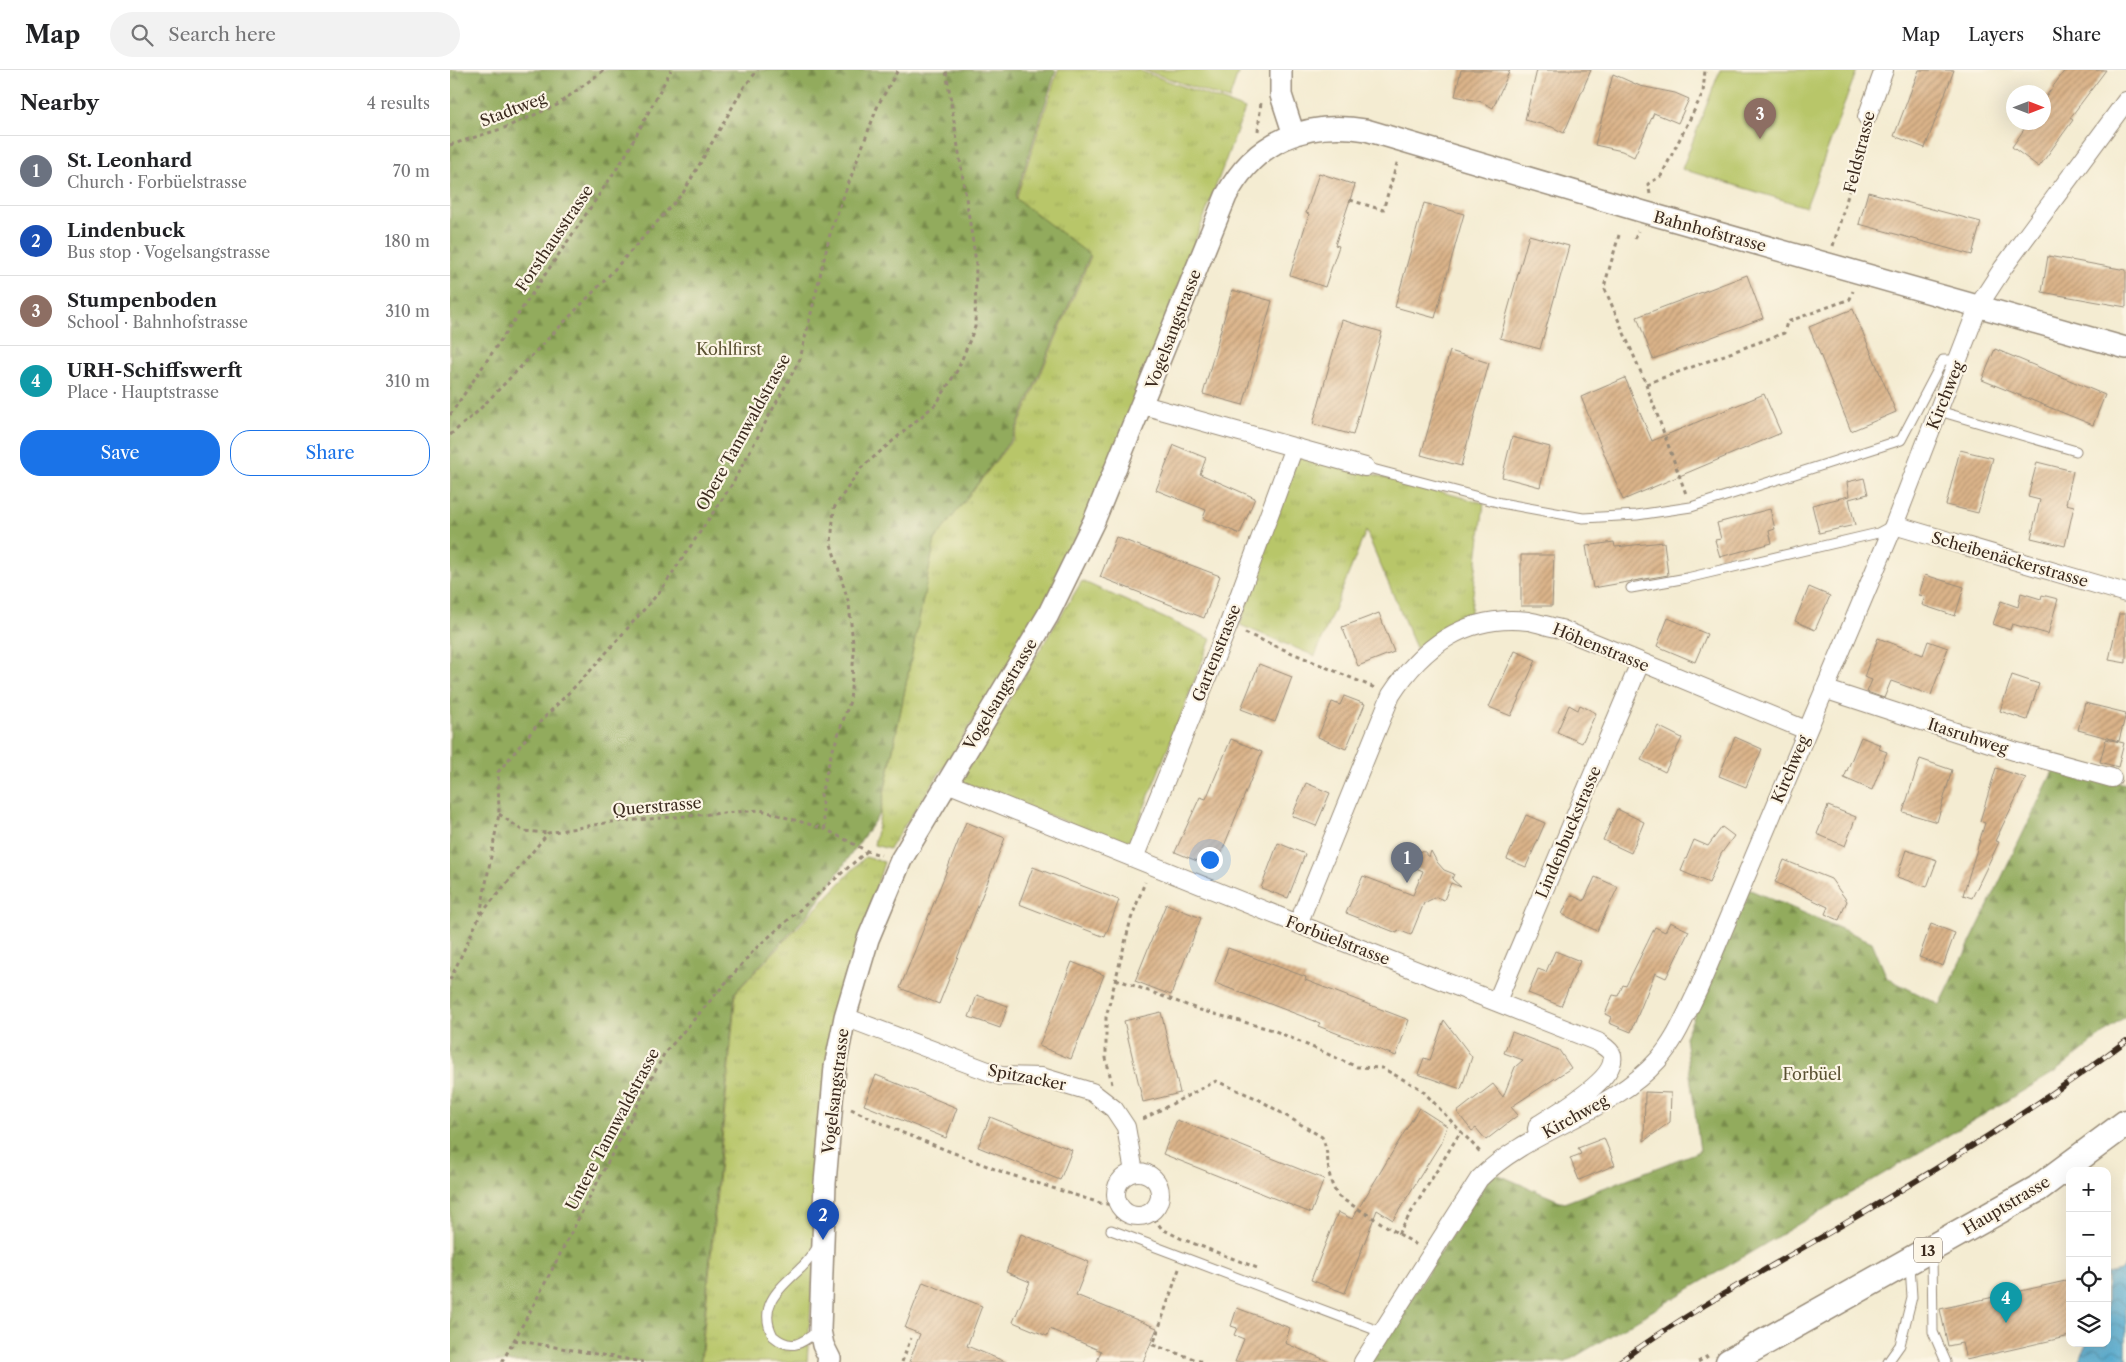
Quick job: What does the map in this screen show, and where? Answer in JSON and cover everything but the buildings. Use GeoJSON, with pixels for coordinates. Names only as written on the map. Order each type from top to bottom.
{"type":"FeatureCollection","features":[{"type":"Feature","properties":{"kind":"main road","name":"Hauptstrasse"},"geometry":{"type":"LineString","coordinates":[[1729,1362],[2037,1189],[2124,1127]]}},
{"type":"Feature","properties":{"kind":"street"},"geometry":{"type":"LineString","coordinates":[[1281,70],[1281,95],[1294,135]]}},
{"type":"Feature","properties":{"kind":"street","name":"Feldstrasse"},"geometry":{"type":"LineString","coordinates":[[1867,117],[1884,70]]}},
{"type":"Feature","properties":{"kind":"street","name":"Kirchweg"},"geometry":{"type":"LineString","coordinates":[[1363,1362],[1430,1253],[1479,1179],[1492,1165],[1531,1141],[1600,1104],[1638,1079],[1658,1059],[1679,1030],[1698,990],[1894,525],[1979,305],[2008,261],[2126,101]]}},
{"type":"Feature","properties":{"kind":"street","name":"Bahnhofstrasse"},"geometry":{"type":"LineString","coordinates":[[1294,135],[1329,127],[1366,130],[1644,212],[2126,348]]}},
{"type":"Feature","properties":{"kind":"street","name":"Vogelsangstrasse"},"geometry":{"type":"LineString","coordinates":[[831,1361],[823,1345],[820,1330],[829,1119],[835,1067],[845,1017],[868,939],[901,860],[1048,615],[1094,521],[1143,405],[1215,222],[1235,179],[1260,153],[1277,142],[1294,135]]}},
{"type":"Feature","properties":{"kind":"street"},"geometry":{"type":"LineString","coordinates":[[1143,405],[1365,467]]}},
{"type":"Feature","properties":{"kind":"street","name":"Gartenstrasse"},"geometry":{"type":"LineString","coordinates":[[1134,858],[1228,626],[1294,447]]}},
{"type":"Feature","properties":{"kind":"street","name":"Scheibenäckerstrasse"},"geometry":{"type":"LineString","coordinates":[[1894,525],[2126,593]]}},
{"type":"Feature","properties":{"kind":"street","name":"Höhenstrasse"},"geometry":{"type":"LineString","coordinates":[[1298,924],[1390,695],[1406,672],[1429,649],[1462,629],[1494,621],[1528,622],[1562,629],[1806,730]]}},
{"type":"Feature","properties":{"kind":"street","name":"Lindenbuckstrasse"},"geometry":{"type":"LineString","coordinates":[[1497,1001],[1640,662]]}},
{"type":"Feature","properties":{"kind":"street","name":"Itasruhweg"},"geometry":{"type":"LineString","coordinates":[[1824,689],[2016,752],[2112,778]]}},
{"type":"Feature","properties":{"kind":"street","name":"Forbüelstrasse"},"geometry":{"type":"LineString","coordinates":[[947,783],[1598,1042],[1612,1056],[1612,1063],[1598,1084],[1538,1126],[1531,1141]]}},
{"type":"Feature","properties":{"kind":"street","name":"Spitzacker"},"geometry":{"type":"LineString","coordinates":[[845,1017],[1001,1076],[1042,1077],[1092,1092],[1114,1110],[1126,1127],[1134,1172]]}},
{"type":"Feature","properties":{"kind":"street"},"geometry":{"type":"LineString","coordinates":[[1134,1172],[1148,1175],[1158,1185],[1159,1199],[1150,1212],[1138,1216],[1131,1214],[1120,1206],[1117,1199],[1118,1185],[1128,1174],[1134,1172]]}},
{"type":"Feature","properties":{"kind":"lane"},"geometry":{"type":"LineString","coordinates":[[1365,467],[1501,503],[1583,518],[1638,515],[1691,507],[1901,440],[1943,360],[1959,360]]}},
{"type":"Feature","properties":{"kind":"lane"},"geometry":{"type":"LineString","coordinates":[[1939,411],[2076,450]]}},
{"type":"Feature","properties":{"kind":"lane"},"geometry":{"type":"LineString","coordinates":[[1631,588],[1687,578],[1878,533],[1894,525]]}},
{"type":"Feature","properties":{"kind":"lane"},"geometry":{"type":"LineString","coordinates":[[1111,1230],[1381,1332]]}},
{"type":"Feature","properties":{"kind":"lane"},"geometry":{"type":"LineString","coordinates":[[820,1330],[803,1342],[795,1345],[787,1344],[773,1336],[768,1320],[770,1302],[779,1290],[805,1264],[823,1240]]}},
{"type":"Feature","properties":{"kind":"lane"},"geometry":{"type":"LineString","coordinates":[[1888,1362],[1900,1345],[1921,1254]]}},
{"type":"Feature","properties":{"kind":"lane"},"geometry":{"type":"LineString","coordinates":[[1921,1254],[1933,1332],[1946,1362]]}},
{"type":"Feature","properties":{"kind":"path","name":"Stadtweg"},"geometry":{"type":"LineString","coordinates":[[450,145],[504,128],[557,105],[604,70]]}},
{"type":"Feature","properties":{"kind":"path","name":"Forsthausstrasse"},"geometry":{"type":"LineString","coordinates":[[450,415],[624,158],[671,70]]}},
{"type":"Feature","properties":{"kind":"path"},"geometry":{"type":"LineString","coordinates":[[450,435],[477,412],[604,281],[683,193],[744,87],[758,70]]}},
{"type":"Feature","properties":{"kind":"path","name":"Obere Tannwaldstrasse"},"geometry":{"type":"LineString","coordinates":[[450,980],[480,915],[499,814],[498,772],[538,724],[592,669],[661,590],[731,486],[800,359],[831,230],[878,105],[898,70]]}},
{"type":"Feature","properties":{"kind":"path"},"geometry":{"type":"LineString","coordinates":[[825,829],[821,794],[830,755],[850,701],[854,652],[849,604],[831,544],[834,508],[862,468],[937,403],[958,369],[975,327],[976,262],[946,70]]}},
{"type":"Feature","properties":{"kind":"path"},"geometry":{"type":"LineString","coordinates":[[1644,212],[1650,194],[1648,184],[1662,176],[1703,93],[1705,70]]}},
{"type":"Feature","properties":{"kind":"path","name":"Feldstrasse"},"geometry":{"type":"LineString","coordinates":[[1828,263],[1866,136],[1867,117]]}},
{"type":"Feature","properties":{"kind":"path"},"geometry":{"type":"LineString","coordinates":[[1350,200],[1383,210],[1403,142]]}},
{"type":"Feature","properties":{"kind":"path"},"geometry":{"type":"LineString","coordinates":[[1619,235],[1604,287],[1646,384],[1685,493]]}},
{"type":"Feature","properties":{"kind":"path"},"geometry":{"type":"LineString","coordinates":[[1646,384],[1784,333],[1787,322],[1850,299],[1854,288]]}},
{"type":"Feature","properties":{"kind":"path"},"geometry":{"type":"LineString","coordinates":[[1228,626],[1390,695]]}},
{"type":"Feature","properties":{"kind":"path","name":"Querstrasse"},"geometry":{"type":"LineString","coordinates":[[499,814],[523,831],[548,833],[611,822],[761,810],[825,829],[867,851]]}},
{"type":"Feature","properties":{"kind":"path"},"geometry":{"type":"LineString","coordinates":[[480,915],[548,833]]}},
{"type":"Feature","properties":{"kind":"path","name":"Untere Tannwaldstrasse"},"geometry":{"type":"LineString","coordinates":[[502,1362],[664,1054],[755,949],[867,851]]}},
{"type":"Feature","properties":{"kind":"path"},"geometry":{"type":"LineString","coordinates":[[1114,1110],[1116,1101],[1106,1058],[1106,1017],[1131,919],[1151,865]]}},
{"type":"Feature","properties":{"kind":"path"},"geometry":{"type":"LineString","coordinates":[[1116,979],[1200,1010],[1273,1030],[1357,1067],[1382,1068],[1421,1089],[1492,1165]]}},
{"type":"Feature","properties":{"kind":"path"},"geometry":{"type":"LineString","coordinates":[[1126,1127],[1216,1081],[1258,1099],[1322,1137],[1327,1148],[1330,1186],[1338,1197],[1430,1253]]}},
{"type":"Feature","properties":{"kind":"path"},"geometry":{"type":"LineString","coordinates":[[855,1111],[903,1133],[1005,1173],[1100,1203],[1120,1206]]}},
{"type":"Feature","properties":{"kind":"path"},"geometry":{"type":"LineString","coordinates":[[1398,1234],[1461,1131]]}},
{"type":"Feature","properties":{"kind":"path"},"geometry":{"type":"LineString","coordinates":[[1150,1212],[1162,1229],[1182,1239],[1263,1270]]}},
{"type":"Feature","properties":{"kind":"path"},"geometry":{"type":"LineString","coordinates":[[1183,1257],[1153,1345],[1203,1362]]}},
{"type":"Feature","properties":{"kind":"path"},"geometry":{"type":"LineString","coordinates":[[902,1362],[911,1338]]}},
{"type":"Feature","properties":{"kind":"path"},"geometry":{"type":"LineString","coordinates":[[514,1340],[644,1362]]}},
{"type":"Feature","properties":{"kind":"green space","name":"Kohlfirst"},"geometry":{"type":"Polygon","coordinates":[[[450,70],[1056,70],[1015,198],[1090,255],[1012,438],[935,540],[880,813],[812,910],[735,992],[700,1362],[450,1362],[450,70]]]}},
{"type":"Feature","properties":{"kind":"green space"},"geometry":{"type":"Polygon","coordinates":[[[1058,70],[1138,70],[1245,109],[1112,461],[1044,607],[955,750],[889,849],[874,845],[935,539],[1013,439],[1091,256],[1016,199],[1058,70]]]}},
{"type":"Feature","properties":{"kind":"green space"},"geometry":{"type":"Polygon","coordinates":[[[1144,70],[1239,70],[1229,100],[1144,70]]]}},
{"type":"Feature","properties":{"kind":"green space"},"geometry":{"type":"Polygon","coordinates":[[[1720,70],[1857,70],[1806,207],[1682,169],[1720,70]]]}},
{"type":"Feature","properties":{"kind":"green space"},"geometry":{"type":"Polygon","coordinates":[[[1298,455],[1484,503],[1470,618],[1446,629],[1416,648],[1366,531],[1315,656],[1240,625],[1298,455]]]}},
{"type":"Feature","properties":{"kind":"green space"},"geometry":{"type":"Polygon","coordinates":[[[1082,581],[1211,639],[1129,846],[960,781],[1082,581]]]}},
{"type":"Feature","properties":{"kind":"green space","name":"Forbüel"},"geometry":{"type":"Polygon","coordinates":[[[2055,767],[2126,784],[2126,1016],[2055,1072],[1566,1362],[1370,1362],[1492,1172],[1564,1203],[1700,1151],[1685,1037],[1748,889],[1872,942],[1887,978],[1940,1005],[2055,767]]]}},
{"type":"Feature","properties":{"kind":"green space"},"geometry":{"type":"Polygon","coordinates":[[[865,857],[884,862],[829,1040],[807,1362],[701,1362],[736,992],[865,857]]]}},
{"type":"Feature","properties":{"kind":"water"},"geometry":{"type":"Polygon","coordinates":[[[2126,1265],[2126,1362],[2078,1362],[2086,1347],[2111,1347],[2111,1273],[2120,1271],[2126,1265]]]}},
{"type":"Feature","properties":{"kind":"railway"},"geometry":{"type":"LineString","coordinates":[[1619,1362],[1702,1307],[1952,1159],[2058,1090],[2126,1041]]}},
{"type":"Feature","properties":{"kind":"place","name":"Stumpenboden"},"geometry":{"type":"Point","coordinates":[1760,139]}},
{"type":"Feature","properties":{"kind":"place","name":"St. Leonhard"},"geometry":{"type":"Point","coordinates":[1407,883]}},
{"type":"Feature","properties":{"kind":"place","name":"Lindenbuck"},"geometry":{"type":"Point","coordinates":[823,1240]}},
{"type":"Feature","properties":{"kind":"place","name":"URH-Schiffswerft"},"geometry":{"type":"Point","coordinates":[2006,1323]}}]}
